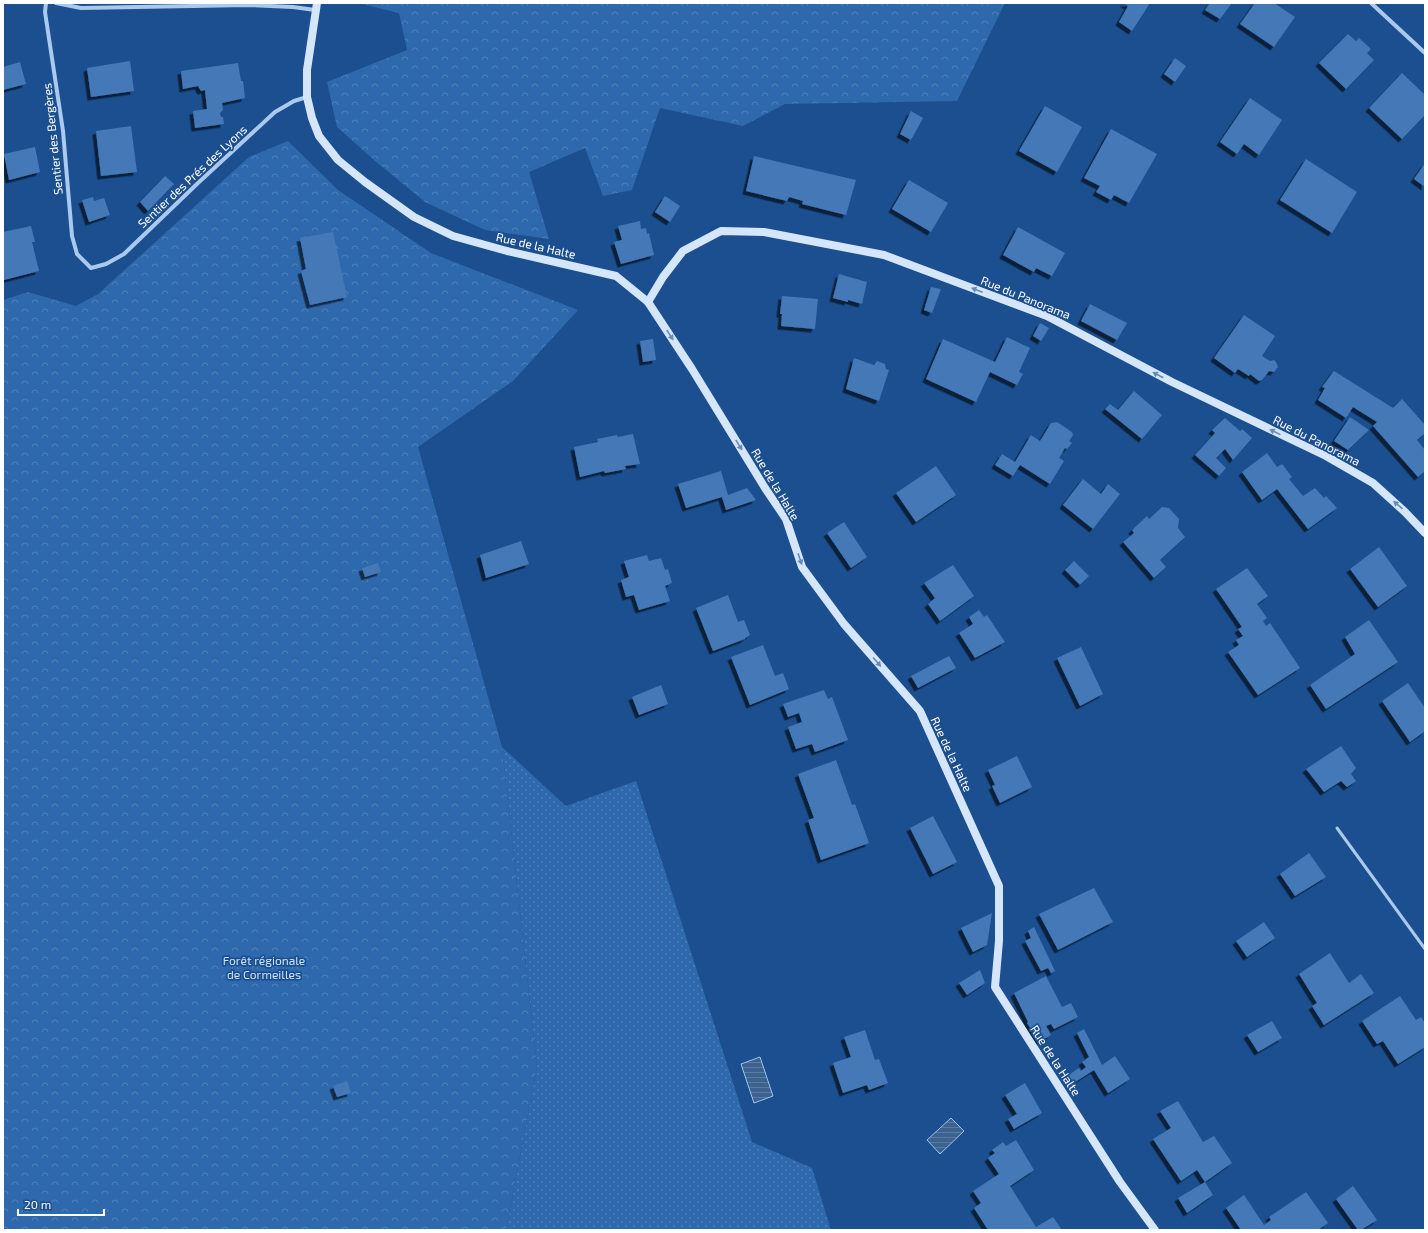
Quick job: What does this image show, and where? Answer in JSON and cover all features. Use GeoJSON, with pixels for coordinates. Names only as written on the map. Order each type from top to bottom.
{"type":"FeatureCollection","features":[{"type":"Feature","properties":{"kind":"street","name":"Sentier des Bergères"},"geometry":{"type":"LineString","coordinates":[[46,3],[45,12],[63,131],[72,236],[77,254],[90,268]]}},
{"type":"Feature","properties":{"kind":"street"},"geometry":{"type":"LineString","coordinates":[[56,3],[81,8],[248,5],[316,7]]}},
{"type":"Feature","properties":{"kind":"street"},"geometry":{"type":"LineString","coordinates":[[1372,3],[1425,53]]}},
{"type":"Feature","properties":{"kind":"street","name":"Rue de la Halte"},"geometry":{"type":"LineString","coordinates":[[316,7],[308,70],[307,97],[312,118],[319,136],[338,160],[365,182],[414,217],[453,236],[507,252],[616,276],[648,302],[786,519],[802,567],[844,624],[920,711],[1000,886],[999,941],[995,987],[1120,1182],[1155,1230]]}},
{"type":"Feature","properties":{"kind":"street","name":"Sentier des Prés des Lyons"},"geometry":{"type":"LineString","coordinates":[[90,268],[106,264],[124,254],[275,112],[294,101],[307,97]]}},
{"type":"Feature","properties":{"kind":"street","name":"Rue du Panorama"},"geometry":{"type":"LineString","coordinates":[[648,302],[663,277],[683,251],[721,231],[764,232],[884,255],[1047,316],[1172,382],[1326,456],[1373,483],[1406,512],[1425,533]]}},
{"type":"Feature","properties":{"kind":"lane"},"geometry":{"type":"LineString","coordinates":[[1337,828],[1425,949]]}},
{"type":"Feature","properties":{"kind":"green space"},"geometry":{"type":"Polygon","coordinates":[[[358,3],[1005,3],[957,101],[785,104],[743,126],[660,108],[632,190],[603,196],[585,148],[529,172],[549,239],[485,230],[425,202],[337,127],[327,82],[407,50],[399,13],[358,3]]]}},
{"type":"Feature","properties":{"kind":"green space","name":"Forêt régionale de Cormeilles"},"geometry":{"type":"Polygon","coordinates":[[[288,141],[338,190],[431,253],[578,310],[513,381],[418,447],[502,747],[537,1066],[506,1230],[3,1230],[3,300],[28,292],[76,306],[98,294],[249,157],[288,141]]]}},
{"type":"Feature","properties":{"kind":"green space"},"geometry":{"type":"Polygon","coordinates":[[[502,747],[566,806],[636,781],[752,1142],[812,1168],[831,1230],[506,1230],[537,1066],[502,747]]]}},
{"type":"Feature","properties":{"kind":"shaded area"},"geometry":{"type":"Polygon","coordinates":[[[760,1057],[773,1096],[754,1103],[741,1064],[760,1057]]]}},
{"type":"Feature","properties":{"kind":"shaded area"},"geometry":{"type":"Polygon","coordinates":[[[951,1118],[964,1131],[940,1154],[927,1140],[951,1118]]]}},
{"type":"Feature","properties":{"kind":"building"},"geometry":{"type":"Polygon","coordinates":[[[1123,3],[1150,3],[1132,31],[1119,22],[1128,6],[1123,3]]]}},
{"type":"Feature","properties":{"kind":"building"},"geometry":{"type":"Polygon","coordinates":[[[1210,3],[1232,3],[1220,19],[1205,10],[1210,3]]]}},
{"type":"Feature","properties":{"kind":"building"},"geometry":{"type":"Polygon","coordinates":[[[1255,3],[1274,3],[1295,17],[1274,47],[1240,24],[1255,3]]]}},
{"type":"Feature","properties":{"kind":"building"},"geometry":{"type":"Polygon","coordinates":[[[1348,34],[1356,41],[1359,38],[1371,49],[1367,53],[1374,60],[1346,89],[1319,63],[1348,34]]]}},
{"type":"Feature","properties":{"kind":"building"},"geometry":{"type":"Polygon","coordinates":[[[1175,58],[1186,66],[1175,82],[1164,74],[1175,58]]]}},
{"type":"Feature","properties":{"kind":"building"},"geometry":{"type":"Polygon","coordinates":[[[130,61],[134,91],[91,97],[87,68],[130,61]]]}},
{"type":"Feature","properties":{"kind":"building"},"geometry":{"type":"Polygon","coordinates":[[[20,62],[26,84],[3,90],[3,67],[20,62]]]}},
{"type":"Feature","properties":{"kind":"building"},"geometry":{"type":"Polygon","coordinates":[[[238,63],[241,81],[243,81],[245,98],[222,103],[223,110],[220,113],[221,117],[223,117],[224,124],[195,128],[193,111],[207,109],[205,90],[201,91],[198,86],[183,89],[181,71],[238,63]]]}},
{"type":"Feature","properties":{"kind":"building"},"geometry":{"type":"Polygon","coordinates":[[[1402,73],[1425,95],[1425,115],[1402,139],[1369,108],[1402,73]]]}},
{"type":"Feature","properties":{"kind":"building"},"geometry":{"type":"Polygon","coordinates":[[[1250,98],[1282,120],[1259,155],[1244,144],[1237,154],[1220,142],[1250,98]]]}},
{"type":"Feature","properties":{"kind":"building"},"geometry":{"type":"Polygon","coordinates":[[[1045,106],[1082,127],[1057,172],[1019,151],[1045,106]]]}},
{"type":"Feature","properties":{"kind":"building"},"geometry":{"type":"Polygon","coordinates":[[[911,111],[923,118],[911,140],[900,134],[911,111]]]}},
{"type":"Feature","properties":{"kind":"building"},"geometry":{"type":"Polygon","coordinates":[[[131,126],[137,172],[101,176],[96,131],[131,126]]]}},
{"type":"Feature","properties":{"kind":"building"},"geometry":{"type":"Polygon","coordinates":[[[1111,129],[1157,154],[1129,203],[1114,195],[1111,200],[1096,192],[1100,186],[1084,178],[1111,129]]]}},
{"type":"Feature","properties":{"kind":"building"},"geometry":{"type":"Polygon","coordinates":[[[35,147],[40,172],[9,180],[4,154],[35,147]]]}},
{"type":"Feature","properties":{"kind":"building"},"geometry":{"type":"Polygon","coordinates":[[[754,156],[856,180],[846,215],[802,204],[803,201],[789,197],[787,201],[746,191],[754,156]]]}},
{"type":"Feature","properties":{"kind":"building"},"geometry":{"type":"Polygon","coordinates":[[[1306,159],[1357,192],[1332,233],[1280,200],[1306,159]]]}},
{"type":"Feature","properties":{"kind":"building"},"geometry":{"type":"Polygon","coordinates":[[[1425,163],[1425,187],[1414,179],[1425,163]]]}},
{"type":"Feature","properties":{"kind":"building"},"geometry":{"type":"Polygon","coordinates":[[[165,176],[174,184],[148,211],[140,202],[165,176]]]}},
{"type":"Feature","properties":{"kind":"building"},"geometry":{"type":"Polygon","coordinates":[[[909,180],[948,203],[931,232],[892,209],[909,180]]]}},
{"type":"Feature","properties":{"kind":"building"},"geometry":{"type":"Polygon","coordinates":[[[665,196],[680,206],[670,222],[655,212],[665,196]]]}},
{"type":"Feature","properties":{"kind":"building"},"geometry":{"type":"Polygon","coordinates":[[[93,197],[94,201],[104,198],[110,215],[89,222],[82,200],[93,197]]]}},
{"type":"Feature","properties":{"kind":"building"},"geometry":{"type":"Polygon","coordinates":[[[640,221],[641,229],[646,228],[647,234],[649,233],[654,255],[621,264],[614,242],[622,240],[618,226],[640,221]]]}},
{"type":"Feature","properties":{"kind":"building"},"geometry":{"type":"Polygon","coordinates":[[[31,226],[35,242],[32,242],[39,271],[4,280],[3,232],[31,226]]]}},
{"type":"Feature","properties":{"kind":"building"},"geometry":{"type":"Polygon","coordinates":[[[1018,227],[1065,253],[1052,276],[1036,268],[1034,272],[1003,255],[1018,227]]]}},
{"type":"Feature","properties":{"kind":"building"},"geometry":{"type":"Polygon","coordinates":[[[333,232],[347,297],[310,305],[301,271],[306,269],[300,238],[333,232]]]}},
{"type":"Feature","properties":{"kind":"building"},"geometry":{"type":"Polygon","coordinates":[[[839,274],[867,282],[862,304],[833,298],[839,274]]]}},
{"type":"Feature","properties":{"kind":"building"},"geometry":{"type":"Polygon","coordinates":[[[931,287],[941,289],[932,313],[924,310],[931,287]]]}},
{"type":"Feature","properties":{"kind":"building"},"geometry":{"type":"Polygon","coordinates":[[[782,296],[818,299],[815,329],[781,326],[782,314],[780,314],[782,296]]]}},
{"type":"Feature","properties":{"kind":"building"},"geometry":{"type":"Polygon","coordinates":[[[1090,304],[1127,323],[1117,340],[1081,321],[1090,304]]]}},
{"type":"Feature","properties":{"kind":"building"},"geometry":{"type":"Polygon","coordinates":[[[1244,315],[1275,336],[1262,356],[1270,361],[1274,360],[1278,367],[1274,372],[1269,371],[1262,380],[1259,381],[1250,374],[1249,376],[1238,369],[1235,373],[1214,358],[1244,315]]]}},
{"type":"Feature","properties":{"kind":"building"},"geometry":{"type":"Polygon","coordinates":[[[1040,323],[1049,328],[1041,341],[1033,336],[1040,323]]]}},
{"type":"Feature","properties":{"kind":"building"},"geometry":{"type":"Polygon","coordinates":[[[1007,337],[1030,348],[1019,372],[1023,374],[1017,385],[990,372],[976,402],[926,379],[943,339],[995,362],[1007,337]]]}},
{"type":"Feature","properties":{"kind":"building"},"geometry":{"type":"Polygon","coordinates":[[[653,339],[656,360],[643,362],[640,341],[653,339]]]}},
{"type":"Feature","properties":{"kind":"building"},"geometry":{"type":"Polygon","coordinates":[[[854,358],[874,365],[877,361],[885,364],[886,369],[889,370],[879,401],[846,389],[854,358]]]}},
{"type":"Feature","properties":{"kind":"building"},"geometry":{"type":"Polygon","coordinates":[[[1334,371],[1393,408],[1402,399],[1425,425],[1425,433],[1417,440],[1425,450],[1425,471],[1418,477],[1373,426],[1377,422],[1353,407],[1346,418],[1318,400],[1325,388],[1322,387],[1334,371]]]}},
{"type":"Feature","properties":{"kind":"building"},"geometry":{"type":"Polygon","coordinates":[[[1134,391],[1162,415],[1142,439],[1105,409],[1110,404],[1118,410],[1134,391]]]}},
{"type":"Feature","properties":{"kind":"building"},"geometry":{"type":"Polygon","coordinates":[[[1350,417],[1369,430],[1348,450],[1334,441],[1350,417]]]}},
{"type":"Feature","properties":{"kind":"building"},"geometry":{"type":"Polygon","coordinates":[[[1225,418],[1240,431],[1242,429],[1252,438],[1233,460],[1225,449],[1216,458],[1226,468],[1219,476],[1195,455],[1215,433],[1212,430],[1225,418]]]}},
{"type":"Feature","properties":{"kind":"building"},"geometry":{"type":"Polygon","coordinates":[[[1057,422],[1072,432],[1073,435],[1069,441],[1072,443],[1067,449],[1065,448],[1059,458],[1064,461],[1050,484],[1020,465],[1013,476],[995,465],[1002,454],[1015,462],[1031,435],[1040,441],[1051,423],[1057,422]]]}},
{"type":"Feature","properties":{"kind":"building"},"geometry":{"type":"Polygon","coordinates":[[[633,434],[640,464],[625,466],[626,469],[605,473],[604,471],[580,477],[574,447],[598,442],[597,439],[617,435],[618,437],[633,434]]]}},
{"type":"Feature","properties":{"kind":"building"},"geometry":{"type":"Polygon","coordinates":[[[1267,453],[1277,467],[1282,464],[1292,477],[1289,479],[1303,496],[1315,488],[1324,498],[1326,496],[1337,508],[1308,529],[1277,489],[1262,500],[1242,472],[1267,453]]]}},
{"type":"Feature","properties":{"kind":"building"},"geometry":{"type":"Polygon","coordinates":[[[936,466],[956,495],[916,522],[896,493],[936,466]]]}},
{"type":"Feature","properties":{"kind":"building"},"geometry":{"type":"Polygon","coordinates":[[[721,471],[728,495],[747,488],[756,500],[726,510],[722,497],[686,508],[678,484],[721,471]]]}},
{"type":"Feature","properties":{"kind":"building"},"geometry":{"type":"Polygon","coordinates":[[[1083,479],[1101,494],[1108,484],[1120,494],[1093,529],[1063,505],[1083,479]]]}},
{"type":"Feature","properties":{"kind":"building"},"geometry":{"type":"Polygon","coordinates":[[[1162,507],[1169,508],[1179,519],[1178,528],[1185,537],[1160,560],[1166,567],[1154,578],[1123,542],[1134,533],[1132,530],[1147,516],[1149,519],[1162,507]]]}},
{"type":"Feature","properties":{"kind":"building"},"geometry":{"type":"Polygon","coordinates":[[[844,522],[867,557],[851,568],[827,533],[844,522]]]}},
{"type":"Feature","properties":{"kind":"building"},"geometry":{"type":"Polygon","coordinates":[[[521,541],[529,564],[486,578],[480,555],[521,541]]]}},
{"type":"Feature","properties":{"kind":"building"},"geometry":{"type":"Polygon","coordinates":[[[1379,547],[1407,586],[1378,607],[1350,569],[1379,547]]]}},
{"type":"Feature","properties":{"kind":"building"},"geometry":{"type":"Polygon","coordinates":[[[647,555],[649,561],[661,558],[665,570],[668,569],[672,583],[665,586],[670,601],[639,610],[634,595],[626,597],[621,580],[629,577],[624,561],[647,555]]]}},
{"type":"Feature","properties":{"kind":"building"},"geometry":{"type":"Polygon","coordinates":[[[1074,561],[1089,576],[1080,585],[1065,570],[1074,561]]]}},
{"type":"Feature","properties":{"kind":"building"},"geometry":{"type":"Polygon","coordinates":[[[378,563],[381,572],[365,577],[362,568],[378,563]]]}},
{"type":"Feature","properties":{"kind":"building"},"geometry":{"type":"Polygon","coordinates":[[[953,565],[974,596],[940,621],[928,604],[935,598],[924,583],[953,565]]]}},
{"type":"Feature","properties":{"kind":"building"},"geometry":{"type":"Polygon","coordinates":[[[1247,568],[1268,596],[1257,604],[1267,618],[1263,621],[1266,626],[1270,623],[1300,668],[1258,695],[1228,652],[1239,645],[1236,640],[1243,636],[1238,629],[1242,627],[1216,589],[1247,568]]]}},
{"type":"Feature","properties":{"kind":"building"},"geometry":{"type":"Polygon","coordinates":[[[728,595],[738,622],[744,620],[750,635],[745,639],[713,651],[696,608],[728,595]]]}},
{"type":"Feature","properties":{"kind":"building"},"geometry":{"type":"Polygon","coordinates":[[[979,610],[984,617],[987,615],[1005,642],[975,658],[959,633],[973,624],[969,617],[979,610]]]}},
{"type":"Feature","properties":{"kind":"building"},"geometry":{"type":"Polygon","coordinates":[[[1369,620],[1398,662],[1326,709],[1310,685],[1355,654],[1345,637],[1369,620]]]}},
{"type":"Feature","properties":{"kind":"building"},"geometry":{"type":"Polygon","coordinates":[[[763,645],[775,676],[783,673],[789,689],[750,705],[731,657],[763,645]]]}},
{"type":"Feature","properties":{"kind":"building"},"geometry":{"type":"Polygon","coordinates":[[[1081,647],[1103,694],[1080,706],[1057,658],[1081,647]]]}},
{"type":"Feature","properties":{"kind":"building"},"geometry":{"type":"Polygon","coordinates":[[[949,656],[956,668],[918,688],[911,676],[949,656]]]}},
{"type":"Feature","properties":{"kind":"building"},"geometry":{"type":"Polygon","coordinates":[[[1408,683],[1425,708],[1425,731],[1410,742],[1382,701],[1408,683]]]}},
{"type":"Feature","properties":{"kind":"building"},"geometry":{"type":"Polygon","coordinates":[[[661,685],[668,704],[639,715],[632,697],[661,685]]]}},
{"type":"Feature","properties":{"kind":"building"},"geometry":{"type":"Polygon","coordinates":[[[824,690],[828,699],[832,697],[848,740],[815,752],[812,744],[796,749],[788,727],[802,722],[799,713],[788,717],[783,704],[824,690]]]}},
{"type":"Feature","properties":{"kind":"building"},"geometry":{"type":"Polygon","coordinates":[[[1341,746],[1356,768],[1351,774],[1356,781],[1347,787],[1341,781],[1324,792],[1306,769],[1341,746]]]}},
{"type":"Feature","properties":{"kind":"building"},"geometry":{"type":"Polygon","coordinates":[[[1017,756],[1032,787],[1000,803],[992,786],[995,785],[988,770],[1017,756]]]}},
{"type":"Feature","properties":{"kind":"building"},"geometry":{"type":"Polygon","coordinates":[[[836,760],[852,805],[855,804],[869,843],[821,860],[808,820],[814,818],[798,774],[836,760]]]}},
{"type":"Feature","properties":{"kind":"building"},"geometry":{"type":"Polygon","coordinates":[[[933,816],[957,862],[933,874],[910,828],[933,816]]]}},
{"type":"Feature","properties":{"kind":"building"},"geometry":{"type":"Polygon","coordinates":[[[1309,853],[1326,877],[1295,896],[1280,874],[1309,853]]]}},
{"type":"Feature","properties":{"kind":"building"},"geometry":{"type":"Polygon","coordinates":[[[1094,888],[1113,922],[1058,950],[1039,914],[1094,888]]]}},
{"type":"Feature","properties":{"kind":"building"},"geometry":{"type":"Polygon","coordinates":[[[992,913],[987,945],[973,952],[961,928],[992,913]]]}},
{"type":"Feature","properties":{"kind":"building"},"geometry":{"type":"Polygon","coordinates":[[[1264,922],[1275,938],[1247,957],[1236,941],[1264,922]]]}},
{"type":"Feature","properties":{"kind":"building"},"geometry":{"type":"Polygon","coordinates":[[[1034,927],[1055,971],[1051,973],[1048,968],[1041,971],[1025,941],[1031,938],[1028,931],[1034,927]]]}},
{"type":"Feature","properties":{"kind":"building"},"geometry":{"type":"Polygon","coordinates":[[[1330,953],[1349,983],[1361,974],[1374,993],[1324,1025],[1312,1006],[1317,1003],[1299,974],[1330,953]]]}},
{"type":"Feature","properties":{"kind":"building"},"geometry":{"type":"Polygon","coordinates":[[[980,970],[985,983],[967,995],[959,983],[980,970]]]}},
{"type":"Feature","properties":{"kind":"building"},"geometry":{"type":"Polygon","coordinates":[[[1046,976],[1062,1007],[1071,1003],[1078,1017],[1054,1029],[1051,1024],[1046,1026],[1051,1035],[1039,1042],[1027,1023],[1028,1022],[1014,993],[1046,976]]]}},
{"type":"Feature","properties":{"kind":"building"},"geometry":{"type":"Polygon","coordinates":[[[1400,996],[1416,1020],[1421,1017],[1425,1023],[1425,1047],[1398,1064],[1383,1041],[1377,1044],[1362,1021],[1400,996]]]}},
{"type":"Feature","properties":{"kind":"building"},"geometry":{"type":"Polygon","coordinates":[[[1272,1021],[1282,1038],[1258,1052],[1247,1035],[1272,1021]]]}},
{"type":"Feature","properties":{"kind":"building"},"geometry":{"type":"Polygon","coordinates":[[[1084,1029],[1102,1065],[1115,1056],[1130,1079],[1108,1093],[1094,1070],[1072,1084],[1067,1076],[1079,1068],[1081,1071],[1086,1067],[1082,1062],[1089,1057],[1077,1033],[1084,1029]]]}},
{"type":"Feature","properties":{"kind":"building"},"geometry":{"type":"Polygon","coordinates":[[[865,1030],[875,1060],[879,1059],[888,1083],[869,1090],[867,1085],[843,1093],[833,1063],[851,1057],[844,1037],[865,1030]]]}},
{"type":"Feature","properties":{"kind":"building"},"geometry":{"type":"Polygon","coordinates":[[[347,1081],[351,1093],[337,1097],[333,1086],[347,1081]]]}},
{"type":"Feature","properties":{"kind":"building"},"geometry":{"type":"Polygon","coordinates":[[[1025,1083],[1042,1113],[1014,1129],[1008,1119],[1017,1114],[1005,1095],[1025,1083]]]}},
{"type":"Feature","properties":{"kind":"building"},"geometry":{"type":"Polygon","coordinates":[[[1178,1101],[1203,1142],[1214,1136],[1232,1163],[1205,1182],[1197,1170],[1181,1181],[1153,1139],[1171,1128],[1160,1111],[1178,1101]]]}},
{"type":"Feature","properties":{"kind":"building"},"geometry":{"type":"Polygon","coordinates":[[[1016,1140],[1034,1170],[1010,1186],[1036,1227],[1053,1217],[1062,1230],[988,1230],[974,1208],[981,1203],[973,1191],[999,1174],[988,1158],[995,1153],[992,1150],[1003,1142],[1006,1146],[1016,1140]]]}},
{"type":"Feature","properties":{"kind":"building"},"geometry":{"type":"Polygon","coordinates":[[[1205,1182],[1213,1195],[1187,1213],[1178,1198],[1205,1182]]]}},
{"type":"Feature","properties":{"kind":"building"},"geometry":{"type":"Polygon","coordinates":[[[1353,1186],[1377,1220],[1361,1230],[1358,1230],[1336,1199],[1353,1186]]]}},
{"type":"Feature","properties":{"kind":"building"},"geometry":{"type":"Polygon","coordinates":[[[1306,1192],[1328,1223],[1318,1230],[1241,1230],[1226,1208],[1244,1195],[1264,1225],[1271,1220],[1269,1217],[1306,1192]]]}}]}
